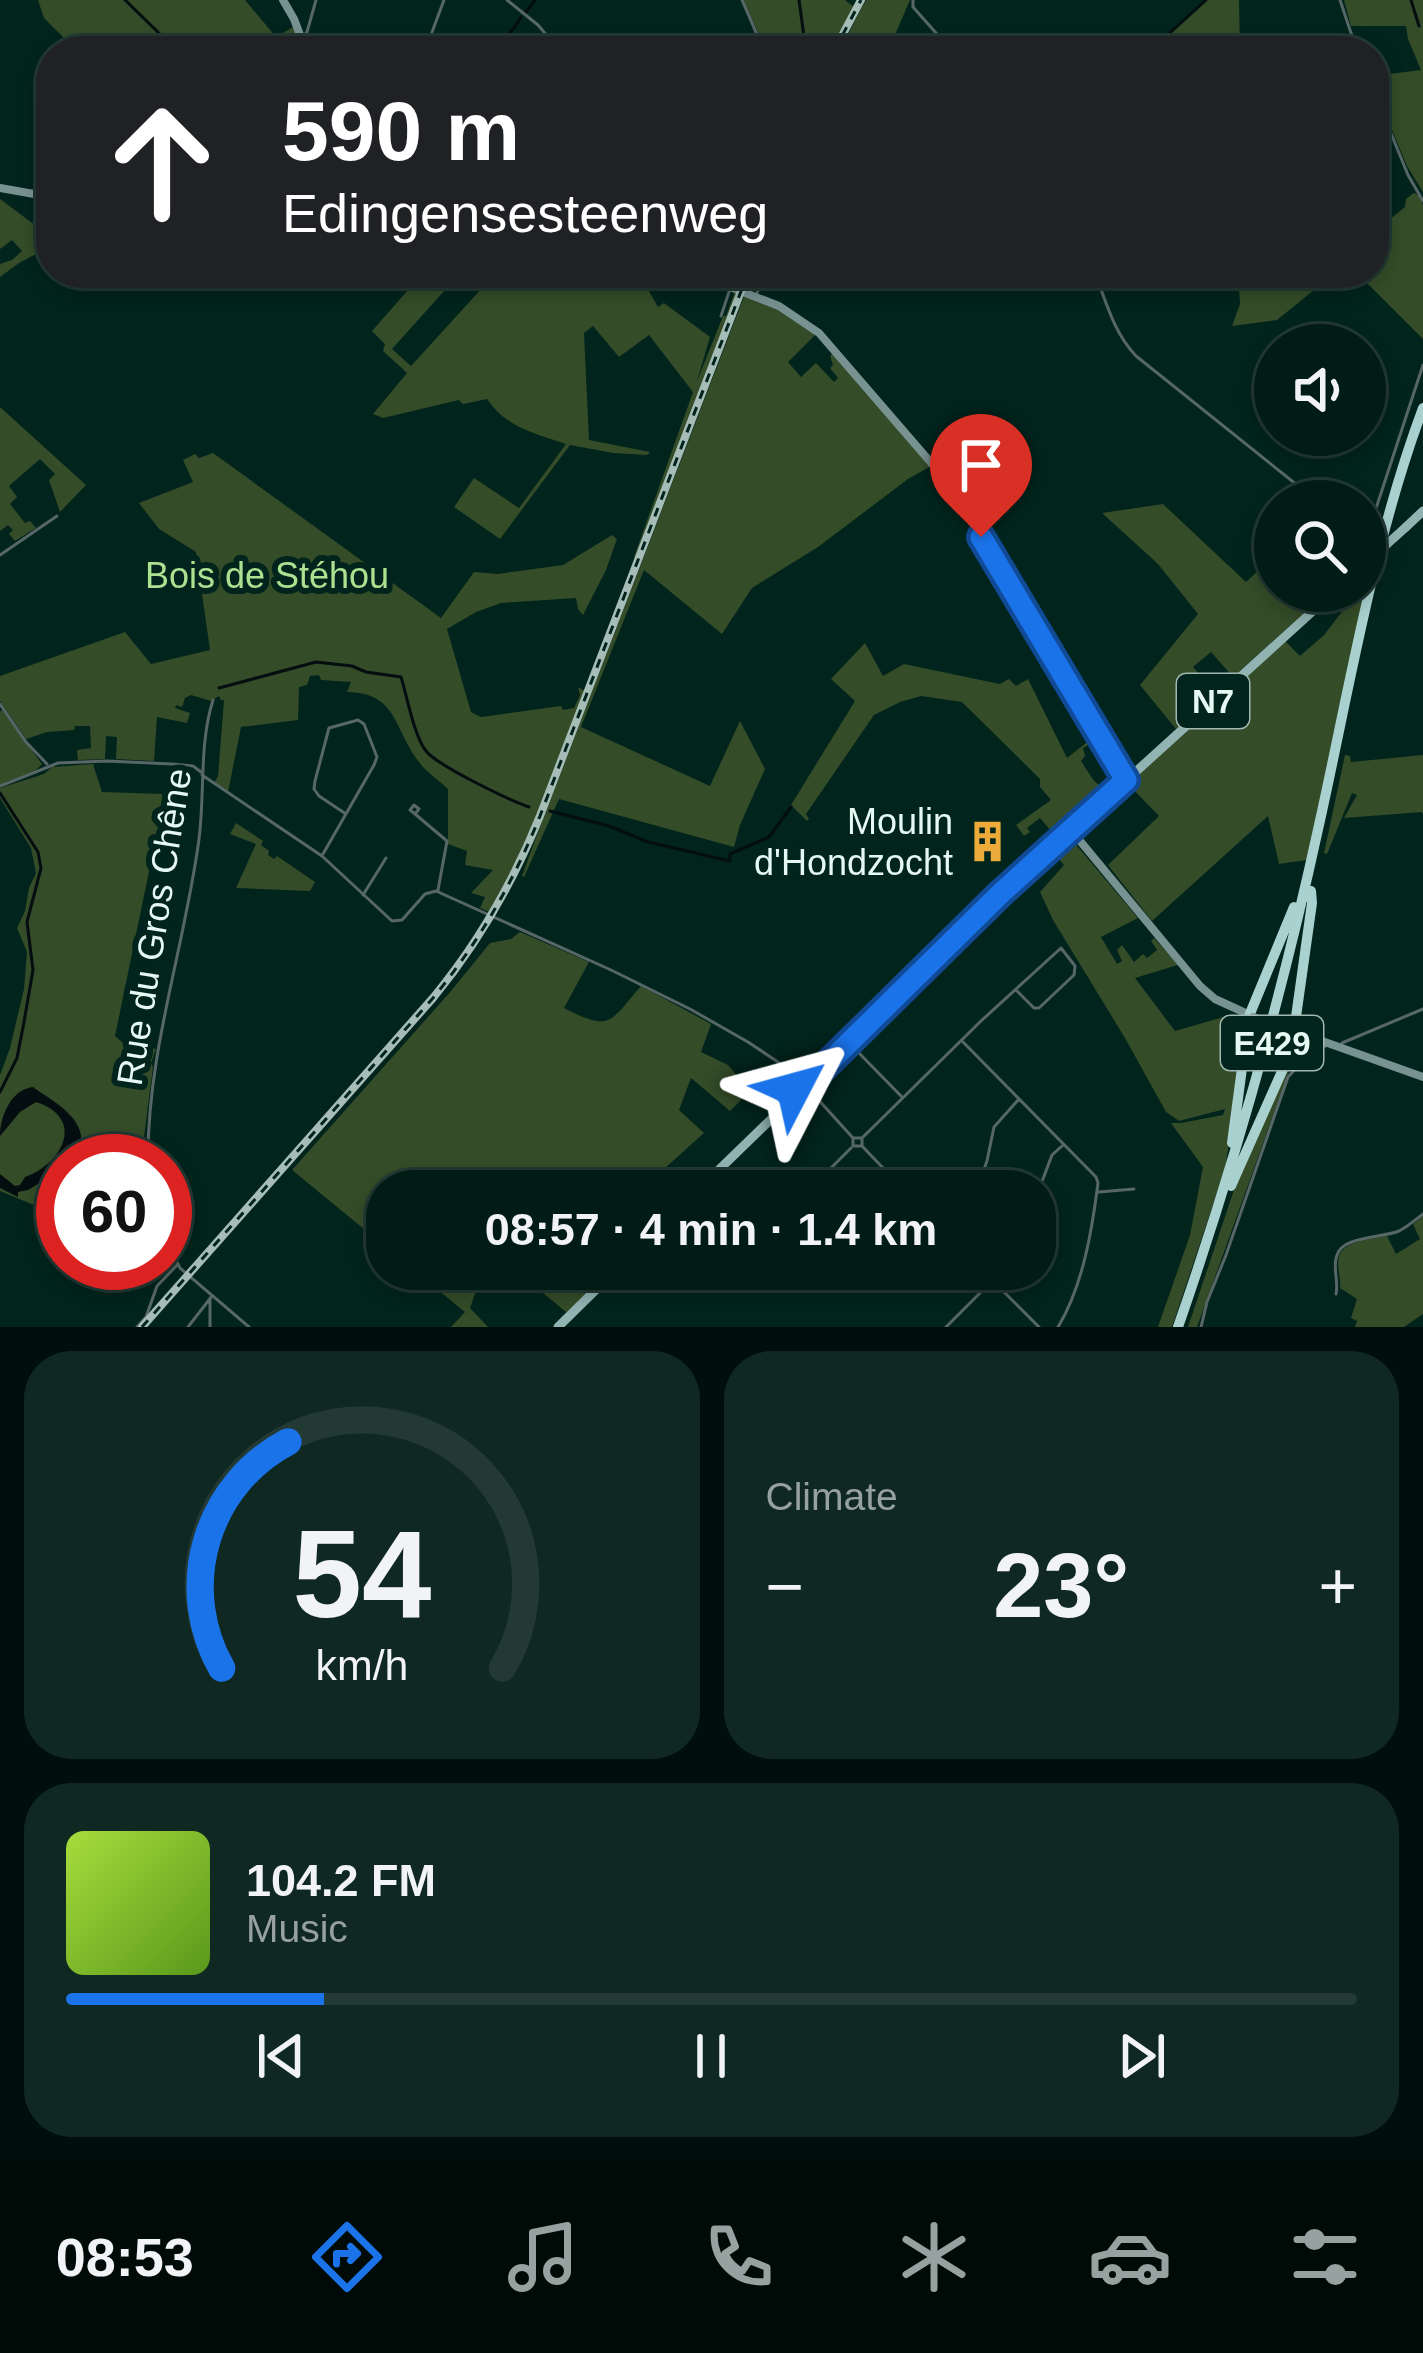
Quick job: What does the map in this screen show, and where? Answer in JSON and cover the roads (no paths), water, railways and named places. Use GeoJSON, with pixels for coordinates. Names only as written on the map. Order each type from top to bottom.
{"type":"FeatureCollection","features":[{"type":"Feature","properties":{"kind":"highway","name":"E429"},"geometry":{"type":"LineString","coordinates":[[1309,884],[1376,570],[1423,408]]}},
{"type":"Feature","properties":{"kind":"highway","name":"E429"},"geometry":{"type":"LineString","coordinates":[[1180,1327],[1274,1035],[1381,571],[1423,427]]}},
{"type":"Feature","properties":{"kind":"highway"},"geometry":{"type":"LineString","coordinates":[[1224,1194],[1251,1016],[1309,884]]}},
{"type":"Feature","properties":{"kind":"highway"},"geometry":{"type":"LineString","coordinates":[[1224,1194],[1294,1031],[1312,903],[1309,884]]}},
{"type":"Feature","properties":{"kind":"main road"},"geometry":{"type":"LineString","coordinates":[[1386,545],[1423,511]]}},
{"type":"Feature","properties":{"kind":"main road","name":"N7"},"geometry":{"type":"LineString","coordinates":[[718,1170],[1024,872],[1312,612]]}},
{"type":"Feature","properties":{"kind":"main road"},"geometry":{"type":"LineString","coordinates":[[558,1327],[596,1290]]}},
{"type":"Feature","properties":{"kind":"street"},"geometry":{"type":"LineString","coordinates":[[283,0],[300,36]]}},
{"type":"Feature","properties":{"kind":"street"},"geometry":{"type":"LineString","coordinates":[[304,36],[316,0]]}},
{"type":"Feature","properties":{"kind":"street"},"geometry":{"type":"LineString","coordinates":[[432,36],[444,0]]}},
{"type":"Feature","properties":{"kind":"street"},"geometry":{"type":"LineString","coordinates":[[507,0],[547,36]]}},
{"type":"Feature","properties":{"kind":"street"},"geometry":{"type":"LineString","coordinates":[[742,0],[758,36]]}},
{"type":"Feature","properties":{"kind":"street"},"geometry":{"type":"LineString","coordinates":[[913,0],[939,36]]}},
{"type":"Feature","properties":{"kind":"street"},"geometry":{"type":"LineString","coordinates":[[1340,0],[1352,36]]}},
{"type":"Feature","properties":{"kind":"street"},"geometry":{"type":"LineString","coordinates":[[1389,129],[1423,201]]}},
{"type":"Feature","properties":{"kind":"street"},"geometry":{"type":"LineString","coordinates":[[0,188],[36,194]]}},
{"type":"Feature","properties":{"kind":"street"},"geometry":{"type":"LineString","coordinates":[[722,316],[731,288]]}},
{"type":"Feature","properties":{"kind":"street"},"geometry":{"type":"LineString","coordinates":[[734,288],[786,310],[832,347],[933,465],[958,498],[1126,780]]}},
{"type":"Feature","properties":{"kind":"street"},"geometry":{"type":"LineString","coordinates":[[756,296],[759,288]]}},
{"type":"Feature","properties":{"kind":"street"},"geometry":{"type":"LineString","coordinates":[[1101,288],[1115,327],[1136,356],[1291,480]]}},
{"type":"Feature","properties":{"kind":"street"},"geometry":{"type":"LineString","coordinates":[[1385,480],[1423,365]]}},
{"type":"Feature","properties":{"kind":"street"},"geometry":{"type":"LineString","coordinates":[[0,555],[57,516]]}},
{"type":"Feature","properties":{"kind":"street","name":"Rue du Gros Chêne"},"geometry":{"type":"LineString","coordinates":[[148,1134],[156,1064],[200,835],[202,775],[213,700]]}},
{"type":"Feature","properties":{"kind":"street"},"geometry":{"type":"LineString","coordinates":[[0,704],[48,765]]}},
{"type":"Feature","properties":{"kind":"street"},"geometry":{"type":"LineString","coordinates":[[322,856],[346,814],[377,757],[358,720],[328,728],[314,781],[319,796],[346,814]]}},
{"type":"Feature","properties":{"kind":"street"},"geometry":{"type":"LineString","coordinates":[[0,786],[48,765],[107,761],[193,766],[322,856],[395,922],[405,918],[425,894],[437,892],[611,970],[748,1042],[787,1071],[853,1138],[853,1146],[829,1170]]}},
{"type":"Feature","properties":{"kind":"street"},"geometry":{"type":"LineString","coordinates":[[415,814],[447,841],[437,892]]}},
{"type":"Feature","properties":{"kind":"street"},"geometry":{"type":"LineString","coordinates":[[1071,830],[1215,999],[1423,1077]]}},
{"type":"Feature","properties":{"kind":"street"},"geometry":{"type":"LineString","coordinates":[[364,896],[386,858]]}},
{"type":"Feature","properties":{"kind":"street"},"geometry":{"type":"LineString","coordinates":[[853,1138],[862,1138],[962,1040],[1061,947],[1076,966],[1074,975],[1039,1008],[1016,990]]}},
{"type":"Feature","properties":{"kind":"street"},"geometry":{"type":"LineString","coordinates":[[1339,1048],[1344,1041],[1423,1009]]}},
{"type":"Feature","properties":{"kind":"street"},"geometry":{"type":"LineString","coordinates":[[962,1040],[1096,1177],[1080,1273],[1058,1327]]}},
{"type":"Feature","properties":{"kind":"street"},"geometry":{"type":"LineString","coordinates":[[1201,1327],[1288,1077],[1328,1043]]}},
{"type":"Feature","properties":{"kind":"street"},"geometry":{"type":"LineString","coordinates":[[858,1052],[903,1097]]}},
{"type":"Feature","properties":{"kind":"street"},"geometry":{"type":"LineString","coordinates":[[984,1170],[994,1127],[1019,1099]]}},
{"type":"Feature","properties":{"kind":"street"},"geometry":{"type":"LineString","coordinates":[[862,1138],[862,1147]]}},
{"type":"Feature","properties":{"kind":"street"},"geometry":{"type":"LineString","coordinates":[[1046,1170],[1063,1144]]}},
{"type":"Feature","properties":{"kind":"street"},"geometry":{"type":"LineString","coordinates":[[853,1146],[862,1147],[884,1170]]}},
{"type":"Feature","properties":{"kind":"street"},"geometry":{"type":"LineString","coordinates":[[1097,1192],[1134,1189]]}},
{"type":"Feature","properties":{"kind":"street"},"geometry":{"type":"LineString","coordinates":[[1336,1294],[1335,1260],[1340,1248],[1397,1232],[1423,1214]]}},
{"type":"Feature","properties":{"kind":"street"},"geometry":{"type":"LineString","coordinates":[[192,1278],[249,1327]]}},
{"type":"Feature","properties":{"kind":"street"},"geometry":{"type":"LineString","coordinates":[[137,1327],[156,1290]]}},
{"type":"Feature","properties":{"kind":"street"},"geometry":{"type":"LineString","coordinates":[[946,1327],[985,1290]]}},
{"type":"Feature","properties":{"kind":"street"},"geometry":{"type":"LineString","coordinates":[[1002,1290],[1039,1327]]}},
{"type":"Feature","properties":{"kind":"street"},"geometry":{"type":"LineString","coordinates":[[188,1327],[212,1297]]}},
{"type":"Feature","properties":{"kind":"street"},"geometry":{"type":"LineString","coordinates":[[210,1327],[212,1297]]}},
{"type":"Feature","properties":{"kind":"waterway"},"geometry":{"type":"LineString","coordinates":[[125,0],[162,36]]}},
{"type":"Feature","properties":{"kind":"waterway"},"geometry":{"type":"LineString","coordinates":[[525,13],[535,0]]}},
{"type":"Feature","properties":{"kind":"waterway"},"geometry":{"type":"LineString","coordinates":[[799,0],[804,36]]}},
{"type":"Feature","properties":{"kind":"waterway"},"geometry":{"type":"LineString","coordinates":[[1166,36],[1206,0]]}},
{"type":"Feature","properties":{"kind":"waterway"},"geometry":{"type":"LineString","coordinates":[[1411,0],[1419,26]]}},
{"type":"Feature","properties":{"kind":"waterway"},"geometry":{"type":"LineString","coordinates":[[514,28],[521,17]]}},
{"type":"Feature","properties":{"kind":"waterway"},"geometry":{"type":"LineString","coordinates":[[508,36],[512,30]]}},
{"type":"Feature","properties":{"kind":"waterway"},"geometry":{"type":"LineString","coordinates":[[219,688],[316,662],[401,677],[426,751],[529,807]]}},
{"type":"Feature","properties":{"kind":"waterway"},"geometry":{"type":"LineString","coordinates":[[0,793],[38,852],[41,868],[27,922],[33,970],[24,1022],[17,1058],[0,1092]]}},
{"type":"Feature","properties":{"kind":"waterway"},"geometry":{"type":"LineString","coordinates":[[550,811],[648,842],[730,861],[730,854],[769,837],[791,807]]}},
{"type":"Feature","properties":{"kind":"railway"},"geometry":{"type":"LineString","coordinates":[[842,36],[861,0]]}},
{"type":"Feature","properties":{"kind":"railway"},"geometry":{"type":"LineString","coordinates":[[142,1327],[433,998],[494,911],[540,816],[742,288]]}},
{"type":"Feature","properties":{"kind":"place","name":"Moulin d'Hondzocht"},"geometry":{"type":"Point","coordinates":[987,842]}},
{"type":"Feature","properties":{"kind":"park label","name":"Bois de Stéhou"},"geometry":{"type":"Point","coordinates":[267,575]}}]}
